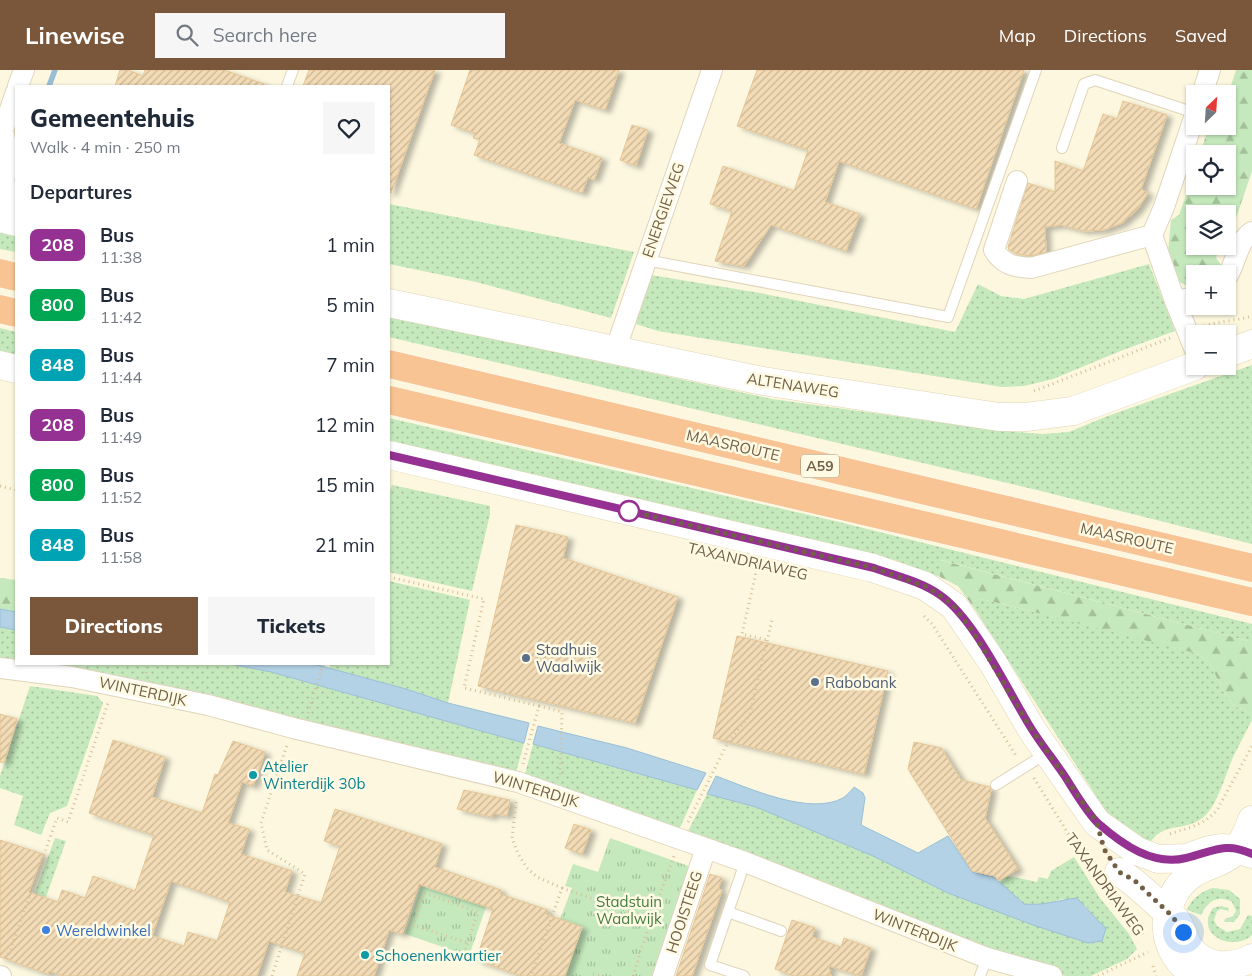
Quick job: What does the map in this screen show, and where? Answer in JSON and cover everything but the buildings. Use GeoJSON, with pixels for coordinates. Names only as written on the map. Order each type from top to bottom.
{"type":"FeatureCollection","features":[{"type":"Feature","properties":{"kind":"highway"},"geometry":{"type":"LineString","coordinates":[[0,273],[15,277]]}},
{"type":"Feature","properties":{"kind":"highway"},"geometry":{"type":"LineString","coordinates":[[0,309],[15,313]]}},
{"type":"Feature","properties":{"kind":"highway","name":"MAASROUTE"},"geometry":{"type":"LineString","coordinates":[[390,364],[1252,568]]}},
{"type":"Feature","properties":{"kind":"highway","name":"A59"},"geometry":{"type":"LineString","coordinates":[[390,400],[1252,602]]}},
{"type":"Feature","properties":{"kind":"main road"},"geometry":{"type":"LineString","coordinates":[[3,198],[15,220]]}},
{"type":"Feature","properties":{"kind":"main road","name":"ALTENAWEG"},"geometry":{"type":"LineString","coordinates":[[390,303],[763,381],[1000,417],[1026,417],[1074,411],[1186,369]]}},
{"type":"Feature","properties":{"kind":"main road"},"geometry":{"type":"LineString","coordinates":[[1236,350],[1252,344]]}},
{"type":"Feature","properties":{"kind":"main road"},"geometry":{"type":"LineString","coordinates":[[0,365],[15,369]]}},
{"type":"Feature","properties":{"kind":"main road","name":"TAXANDRIAWEG"},"geometry":{"type":"LineString","coordinates":[[390,456],[874,568],[925,586],[954,606],[973,632],[1032,730],[1038,759],[1097,823],[1131,848],[1158,859],[1178,859],[1224,854]]}},
{"type":"Feature","properties":{"kind":"main road"},"geometry":{"type":"LineString","coordinates":[[1224,854],[1229,839],[1240,819],[1252,811]]}},
{"type":"Feature","properties":{"kind":"main road"},"geometry":{"type":"LineString","coordinates":[[1163,944],[1171,899],[1182,882],[1244,839],[1252,820]]}},
{"type":"Feature","properties":{"kind":"main road","name":"TAXANDRIAWEG"},"geometry":{"type":"LineString","coordinates":[[1097,823],[1114,888],[1134,880],[1163,944]]}},
{"type":"Feature","properties":{"kind":"main road"},"geometry":{"type":"LineString","coordinates":[[1224,854],[1236,865],[1252,873]]}},
{"type":"Feature","properties":{"kind":"main road"},"geometry":{"type":"LineString","coordinates":[[1163,944],[1179,924],[1187,943],[1194,953],[1210,963],[1231,967]]}},
{"type":"Feature","properties":{"kind":"main road"},"geometry":{"type":"LineString","coordinates":[[1163,944],[1185,966],[1199,976]]}},
{"type":"Feature","properties":{"kind":"street"},"geometry":{"type":"LineString","coordinates":[[18,85],[24,70]]}},
{"type":"Feature","properties":{"kind":"street","name":"ENERGIEWEG"},"geometry":{"type":"LineString","coordinates":[[615,351],[712,70]]}},
{"type":"Feature","properties":{"kind":"street"},"geometry":{"type":"LineString","coordinates":[[1205,85],[1210,70]]}},
{"type":"Feature","properties":{"kind":"street"},"geometry":{"type":"LineString","coordinates":[[3,198],[7,168],[7,149],[1,131],[15,95]]}},
{"type":"Feature","properties":{"kind":"street"},"geometry":{"type":"LineString","coordinates":[[1186,328],[1152,235],[1164,207],[1188,135]]}},
{"type":"Feature","properties":{"kind":"street"},"geometry":{"type":"LineString","coordinates":[[1017,181],[994,250],[999,259],[1014,267],[1031,268],[1152,235]]}},
{"type":"Feature","properties":{"kind":"street"},"geometry":{"type":"LineString","coordinates":[[1232,265],[1239,250],[1252,232]]}},
{"type":"Feature","properties":{"kind":"street"},"geometry":{"type":"LineString","coordinates":[[1175,301],[1186,299]]}},
{"type":"Feature","properties":{"kind":"street","name":"WINTERDIJK"},"geometry":{"type":"LineString","coordinates":[[0,668],[114,684],[299,724],[518,782],[745,862],[983,967],[1052,976]]}},
{"type":"Feature","properties":{"kind":"street","name":"HOOISTEEG"},"geometry":{"type":"LineString","coordinates":[[663,976],[706,848]]}},
{"type":"Feature","properties":{"kind":"lane"},"geometry":{"type":"LineString","coordinates":[[287,85],[293,70]]}},
{"type":"Feature","properties":{"kind":"lane"},"geometry":{"type":"LineString","coordinates":[[646,260],[948,317],[1036,70]]}},
{"type":"Feature","properties":{"kind":"lane"},"geometry":{"type":"LineString","coordinates":[[1062,148],[1084,84],[1095,80],[1186,111]]}},
{"type":"Feature","properties":{"kind":"lane"},"geometry":{"type":"LineString","coordinates":[[996,785],[1038,759]]}},
{"type":"Feature","properties":{"kind":"lane"},"geometry":{"type":"LineString","coordinates":[[744,976],[710,965],[745,862]]}},
{"type":"Feature","properties":{"kind":"lane"},"geometry":{"type":"LineString","coordinates":[[728,912],[781,931]]}},
{"type":"Feature","properties":{"kind":"path"},"geometry":{"type":"LineString","coordinates":[[1208,325],[1218,322],[1238,321],[1252,316]]}},
{"type":"Feature","properties":{"kind":"path"},"geometry":{"type":"LineString","coordinates":[[1026,393],[1186,331]]}},
{"type":"Feature","properties":{"kind":"path"},"geometry":{"type":"LineString","coordinates":[[0,486],[15,490]]}},
{"type":"Feature","properties":{"kind":"path","name":"TAXANDRIAWEG"},"geometry":{"type":"LineString","coordinates":[[766,565],[758,563],[742,634],[767,640]]}},
{"type":"Feature","properties":{"kind":"path"},"geometry":{"type":"LineString","coordinates":[[390,577],[484,599],[464,688],[562,712],[560,753]]}},
{"type":"Feature","properties":{"kind":"path","name":"TAXANDRIAWEG"},"geometry":{"type":"LineString","coordinates":[[920,612],[932,624],[1018,758],[1038,759],[1080,854],[1114,888],[1143,933],[1163,944]]}},
{"type":"Feature","properties":{"kind":"path"},"geometry":{"type":"LineString","coordinates":[[698,800],[728,742],[750,715],[772,620]]}},
{"type":"Feature","properties":{"kind":"path"},"geometry":{"type":"LineString","coordinates":[[272,976],[305,874],[267,850],[261,823],[323,665]]}},
{"type":"Feature","properties":{"kind":"path"},"geometry":{"type":"LineString","coordinates":[[2,973],[57,818],[68,822],[114,684]]}},
{"type":"Feature","properties":{"kind":"path"},"geometry":{"type":"LineString","coordinates":[[528,746],[539,706]]}},
{"type":"Feature","properties":{"kind":"path"},"geometry":{"type":"LineString","coordinates":[[1149,856],[1160,838],[1201,824],[1212,816],[1252,746]]}},
{"type":"Feature","properties":{"kind":"path"},"geometry":{"type":"LineString","coordinates":[[518,782],[512,838],[518,854],[527,868],[536,877],[562,888],[651,919]]}},
{"type":"Feature","properties":{"kind":"path"},"geometry":{"type":"LineString","coordinates":[[633,976],[680,839]]}},
{"type":"Feature","properties":{"kind":"path"},"geometry":{"type":"LineString","coordinates":[[530,976],[562,888]]}},
{"type":"Feature","properties":{"kind":"path"},"geometry":{"type":"LineString","coordinates":[[464,954],[468,943],[478,912],[424,893],[413,925],[468,943]]}},
{"type":"Feature","properties":{"kind":"path"},"geometry":{"type":"LineString","coordinates":[[1098,976],[1163,944]]}},
{"type":"Feature","properties":{"kind":"path"},"geometry":{"type":"LineString","coordinates":[[593,974],[601,976]]}},
{"type":"Feature","properties":{"kind":"green space"},"geometry":{"type":"Polygon","coordinates":[[[1236,70],[1252,70],[1252,171],[1236,218],[1236,205],[1186,205],[1186,255],[1217,255],[1216,258],[1221,265],[1186,265],[1186,286],[1178,281],[1168,252],[1171,220],[1179,215],[1186,194],[1236,195],[1236,145],[1203,145],[1206,135],[1236,135],[1236,85],[1231,85],[1236,70]]]}},
{"type":"Feature","properties":{"kind":"green space"},"geometry":{"type":"Polygon","coordinates":[[[390,204],[634,252],[611,318],[476,282],[390,264],[390,204]]]}},
{"type":"Feature","properties":{"kind":"green space"},"geometry":{"type":"Polygon","coordinates":[[[0,228],[15,232],[15,252],[0,249],[0,228]]]}},
{"type":"Feature","properties":{"kind":"green space"},"geometry":{"type":"Polygon","coordinates":[[[1149,264],[1175,331],[1053,379],[1024,386],[1002,387],[658,331],[636,324],[638,312],[651,275],[760,293],[955,332],[978,284],[1001,296],[1024,299],[1149,264]]]}},
{"type":"Feature","properties":{"kind":"green space"},"geometry":{"type":"Polygon","coordinates":[[[390,316],[772,399],[1004,431],[1043,434],[1069,432],[1105,417],[1224,375],[1236,375],[1236,371],[1252,365],[1252,544],[1037,490],[390,337],[390,316]]]}},
{"type":"Feature","properties":{"kind":"green space"},"geometry":{"type":"Polygon","coordinates":[[[0,328],[15,332],[15,358],[0,354],[0,328]]]}},
{"type":"Feature","properties":{"kind":"green space"},"geometry":{"type":"Polygon","coordinates":[[[390,418],[839,522],[1252,624],[1252,642],[941,560],[940,577],[895,560],[840,551],[390,445],[390,418]]]}},
{"type":"Feature","properties":{"kind":"green space"},"geometry":{"type":"Polygon","coordinates":[[[392,485],[490,506],[490,514],[472,591],[390,572],[390,491],[392,485]]]}},
{"type":"Feature","properties":{"kind":"green space"},"geometry":{"type":"Polygon","coordinates":[[[940,560],[1252,642],[1252,714],[1233,705],[1226,696],[1210,664],[1199,654],[982,599],[974,601],[978,603],[974,608],[958,586],[940,577],[940,560]]]}},
{"type":"Feature","properties":{"kind":"green space"},"geometry":{"type":"Polygon","coordinates":[[[0,578],[15,580],[15,612],[0,609],[0,578]]]}},
{"type":"Feature","properties":{"kind":"green space"},"geometry":{"type":"Polygon","coordinates":[[[390,581],[470,600],[448,703],[406,689],[329,668],[330,665],[390,665],[390,581]]]}},
{"type":"Feature","properties":{"kind":"green space"},"geometry":{"type":"Polygon","coordinates":[[[982,599],[1180,648],[1199,654],[1210,664],[1226,696],[1233,705],[1252,714],[1252,720],[1234,755],[1216,799],[1207,814],[1194,823],[1160,833],[1148,846],[1111,819],[974,608],[977,603],[973,601],[982,599]]]}},
{"type":"Feature","properties":{"kind":"green space"},"geometry":{"type":"Polygon","coordinates":[[[0,627],[15,630],[15,664],[0,662],[0,627]]]}},
{"type":"Feature","properties":{"kind":"green space"},"geometry":{"type":"Polygon","coordinates":[[[21,665],[235,665],[271,672],[524,743],[515,776],[21,665]]]}},
{"type":"Feature","properties":{"kind":"green space"},"geometry":{"type":"Polygon","coordinates":[[[30,686],[97,696],[103,703],[67,806],[50,813],[41,835],[14,825],[23,796],[0,788],[0,776],[30,686]]]}},
{"type":"Feature","properties":{"kind":"green space"},"geometry":{"type":"Polygon","coordinates":[[[533,744],[697,790],[678,832],[524,778],[533,744]]]}},
{"type":"Feature","properties":{"kind":"green space"},"geometry":{"type":"Polygon","coordinates":[[[707,794],[756,807],[873,856],[948,893],[1033,925],[1088,943],[1105,928],[1094,918],[1086,906],[1062,899],[1046,904],[1024,904],[998,882],[1009,876],[1037,882],[1039,877],[1048,879],[1051,871],[1074,857],[1100,898],[1129,934],[1137,949],[1127,959],[1091,976],[1066,976],[1002,958],[686,835],[707,794]]]}},
{"type":"Feature","properties":{"kind":"green space"},"geometry":{"type":"Polygon","coordinates":[[[55,838],[66,841],[46,897],[34,895],[55,838]]]}},
{"type":"Feature","properties":{"kind":"green space","name":"Stadstuin Waalwijk"},"geometry":{"type":"Polygon","coordinates":[[[610,838],[694,868],[658,976],[565,976],[583,927],[560,919],[572,888],[565,886],[573,864],[598,872],[610,838]]]}},
{"type":"Feature","properties":{"kind":"green space"},"geometry":{"type":"Polygon","coordinates":[[[421,886],[486,907],[469,956],[405,934],[421,886]]]}},
{"type":"Feature","properties":{"kind":"green space"},"geometry":{"type":"Polygon","coordinates":[[[1212,888],[1229,890],[1240,899],[1240,914],[1234,922],[1224,922],[1225,919],[1233,916],[1236,911],[1232,902],[1227,900],[1214,900],[1201,915],[1187,910],[1197,896],[1212,888]]]}},
{"type":"Feature","properties":{"kind":"green space"},"geometry":{"type":"Polygon","coordinates":[[[1221,906],[1228,908],[1229,911],[1221,909],[1217,911],[1214,920],[1217,926],[1227,932],[1240,929],[1248,915],[1252,916],[1252,935],[1244,940],[1235,942],[1218,938],[1212,933],[1208,926],[1208,917],[1213,908],[1221,906]]]}},
{"type":"Feature","properties":{"kind":"water"},"geometry":{"type":"Polygon","coordinates":[[[0,609],[15,612],[15,630],[0,627],[0,609]]]}},
{"type":"Feature","properties":{"kind":"water"},"geometry":{"type":"Polygon","coordinates":[[[235,665],[318,665],[406,689],[448,703],[529,723],[524,743],[271,672],[235,665]]]}},
{"type":"Feature","properties":{"kind":"water"},"geometry":{"type":"Polygon","coordinates":[[[538,726],[627,748],[706,773],[697,790],[533,744],[538,726]]]}},
{"type":"Feature","properties":{"kind":"water"},"geometry":{"type":"Polygon","coordinates":[[[716,776],[779,798],[813,804],[829,803],[843,798],[854,787],[863,793],[865,798],[861,825],[918,853],[948,836],[972,872],[994,877],[1024,904],[1044,904],[1077,898],[1106,928],[1102,941],[1088,943],[1033,925],[948,893],[873,856],[756,807],[707,794],[716,776]]]}},
{"type":"Feature","properties":{"kind":"waterway"},"geometry":{"type":"LineString","coordinates":[[49,85],[55,70]]}},
{"type":"Feature","properties":{"kind":"bus line","name":"208"},"geometry":{"type":"LineString","coordinates":[[390,455],[874,568],[925,586],[954,606],[973,632],[1032,730],[1097,823],[1125,844],[1158,859],[1187,858],[1221,848],[1237,849],[1252,854]]}},
{"type":"Feature","properties":{"kind":"place","name":"Stadhuis Waalwijk"},"geometry":{"type":"Point","coordinates":[526,658]}},
{"type":"Feature","properties":{"kind":"place","name":"Rabobank"},"geometry":{"type":"Point","coordinates":[815,682]}},
{"type":"Feature","properties":{"kind":"place","name":"Atelier Winterdijk 30b"},"geometry":{"type":"Point","coordinates":[253,775]}},
{"type":"Feature","properties":{"kind":"place","name":"Wereldwinkel"},"geometry":{"type":"Point","coordinates":[46,930]}},
{"type":"Feature","properties":{"kind":"place","name":"Schoenenkwartier"},"geometry":{"type":"Point","coordinates":[365,955]}},
{"type":"Feature","properties":{"kind":"route"},"geometry":{"type":"LineString","coordinates":[[629,511],[874,568],[925,586],[941,596],[954,606],[973,632],[1032,730],[1097,823],[1104,849],[1119,872],[1134,880],[1173,917],[1183,932]]}}]}
